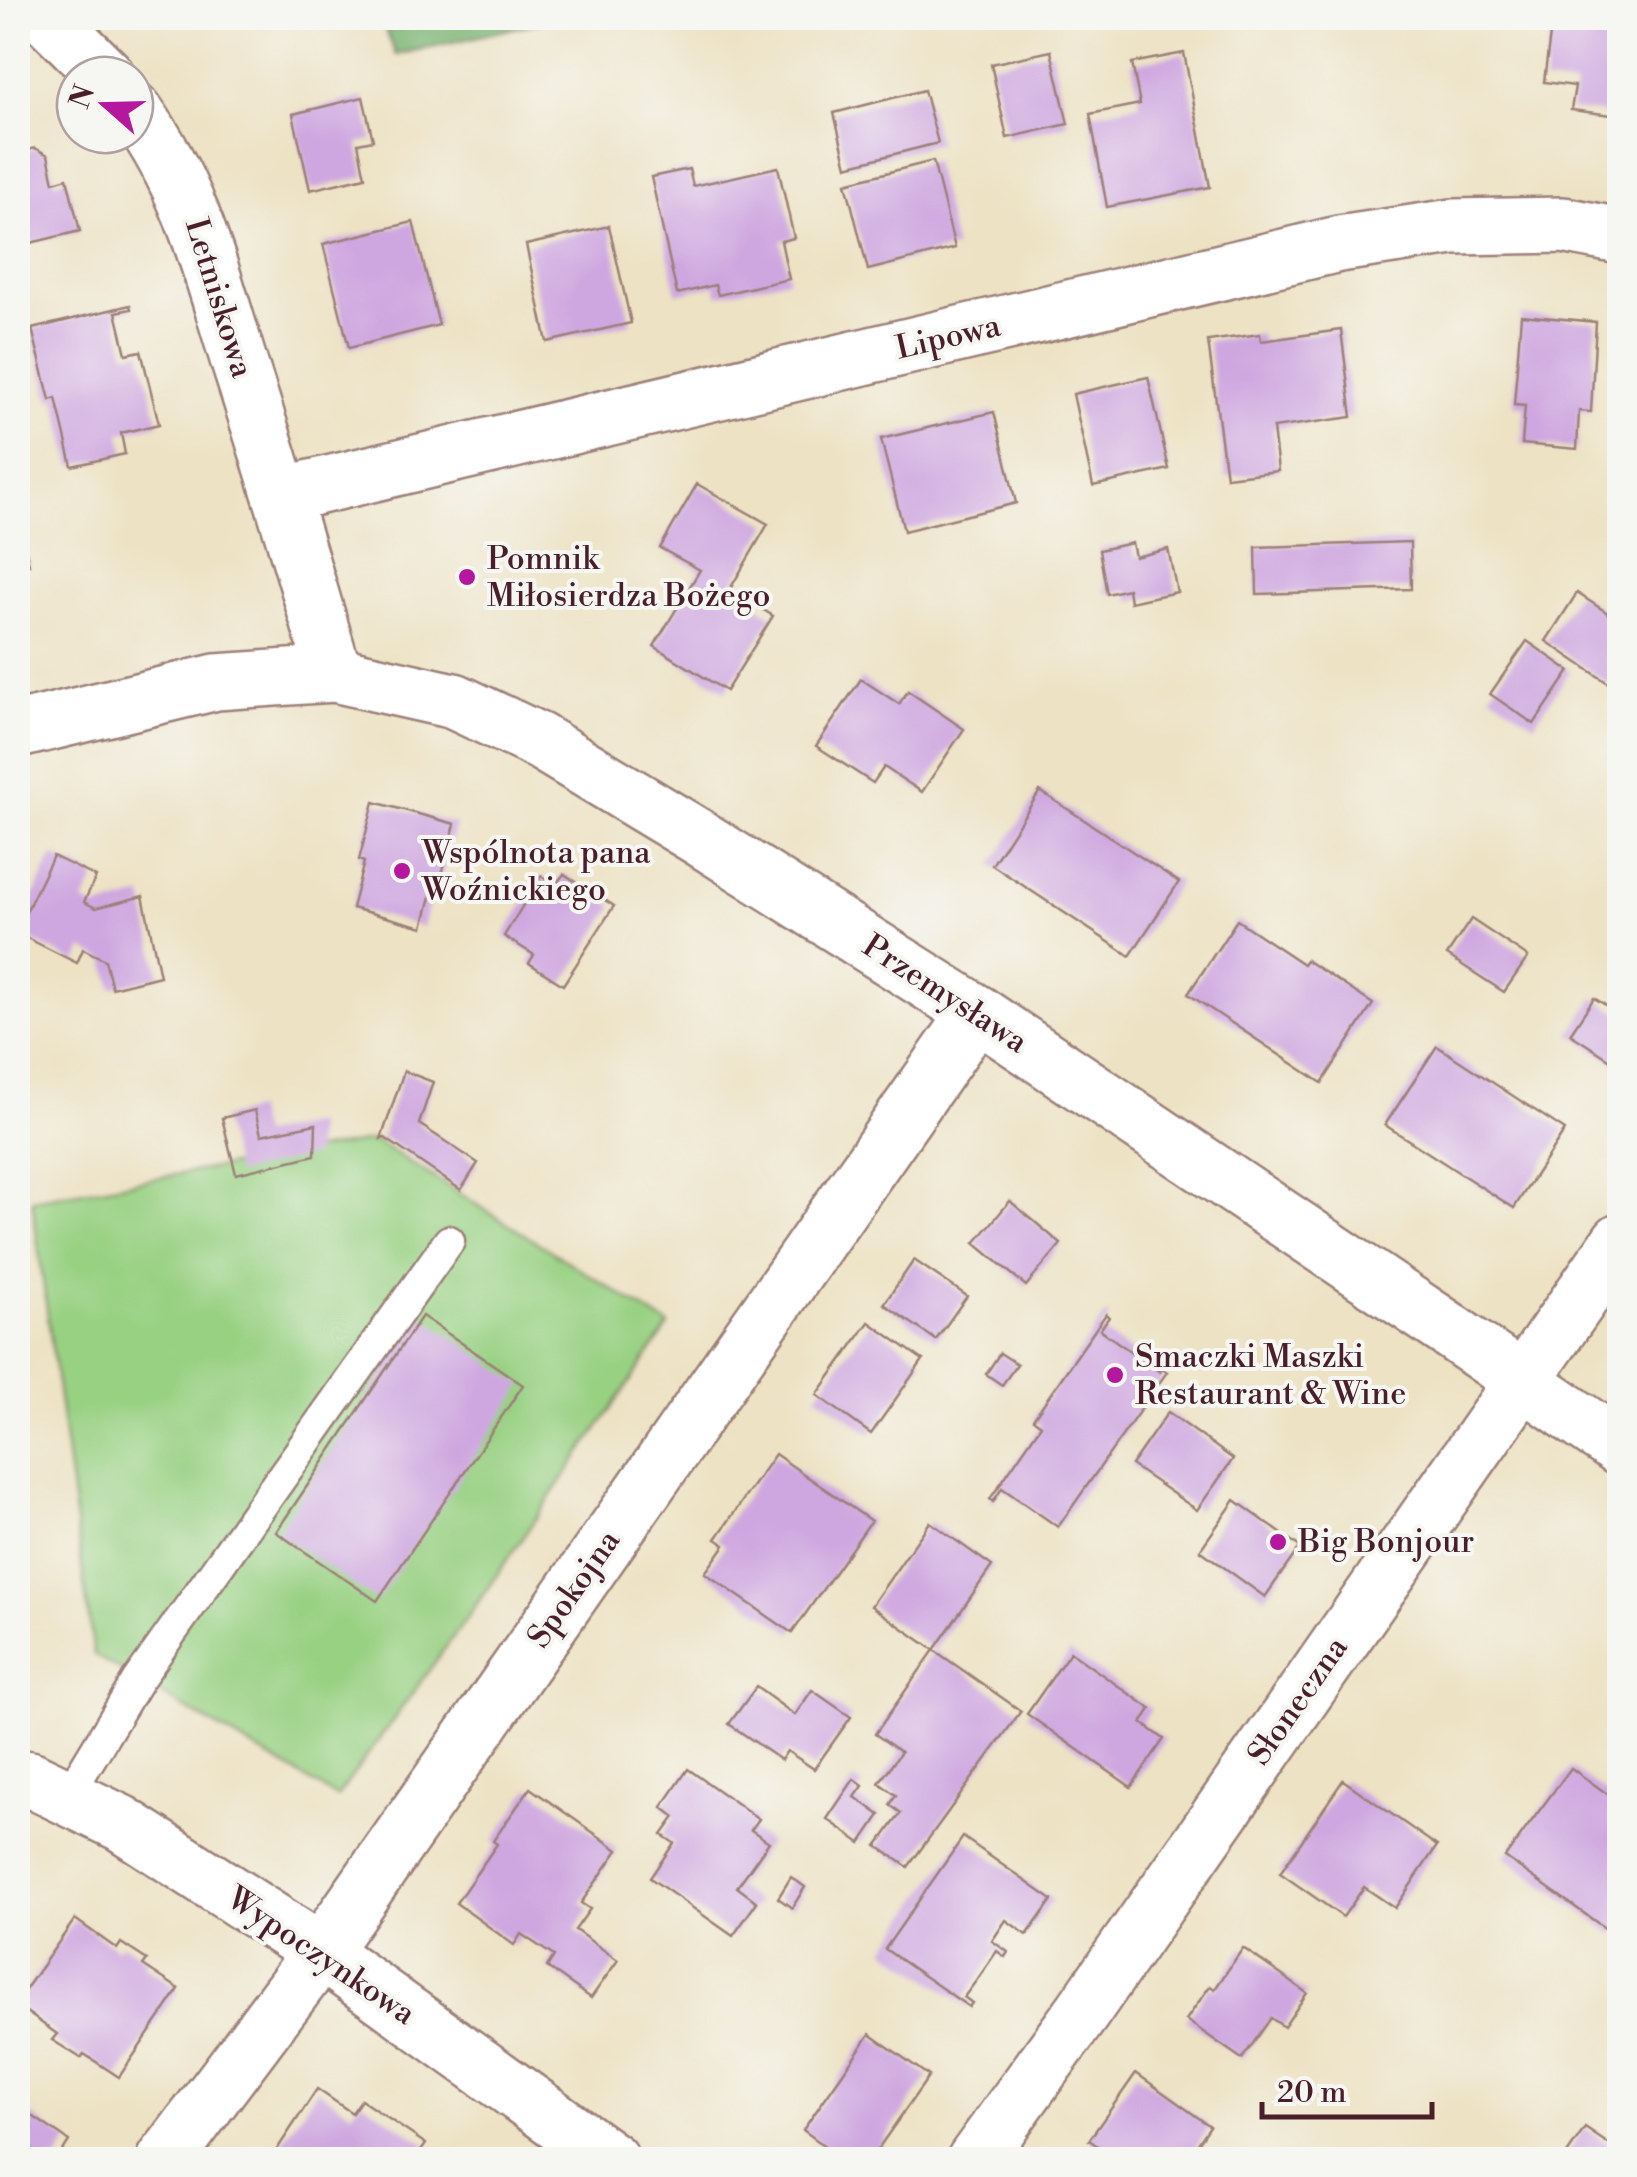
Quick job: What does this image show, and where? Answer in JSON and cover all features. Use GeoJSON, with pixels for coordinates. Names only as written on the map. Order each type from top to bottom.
{"type":"FeatureCollection","features":[{"type":"Feature","properties":{"kind":"street"},"geometry":{"type":"LineString","coordinates":[[48,18],[86,55]]}},
{"type":"Feature","properties":{"kind":"street","name":"Letniskowa"},"geometry":{"type":"LineString","coordinates":[[155,139],[190,203],[334,674]]}},
{"type":"Feature","properties":{"kind":"street","name":"Lipowa"},"geometry":{"type":"LineString","coordinates":[[282,494],[1339,244],[1453,227],[1563,225],[1620,236]]}},
{"type":"Feature","properties":{"kind":"street","name":"Przemysława"},"geometry":{"type":"LineString","coordinates":[[18,730],[216,682],[334,674],[454,702],[539,741],[977,1013],[1620,1448]]}},
{"type":"Feature","properties":{"kind":"street","name":"Spokojna"},"geometry":{"type":"LineString","coordinates":[[165,2160],[320,1952],[977,1013]]}},
{"type":"Feature","properties":{"kind":"street","name":"Słoneczna"},"geometry":{"type":"LineString","coordinates":[[975,2160],[1620,1242]]}},
{"type":"Feature","properties":{"kind":"street","name":"Wypoczynkowa"},"geometry":{"type":"LineString","coordinates":[[42,1787],[121,1822],[320,1952],[611,2160]]}},
{"type":"Feature","properties":{"kind":"lane"},"geometry":{"type":"LineString","coordinates":[[42,1787],[138,1681],[449,1241]]}},
{"type":"Feature","properties":{"kind":"green space"},"geometry":{"type":"Polygon","coordinates":[[[381,18],[557,18],[396,55],[381,18]]]}},
{"type":"Feature","properties":{"kind":"green space"},"geometry":{"type":"Polygon","coordinates":[[[374,1140],[669,1325],[469,1615],[337,1797],[94,1655],[32,1200],[374,1140]]]}},
{"type":"Feature","properties":{"kind":"building"},"geometry":{"type":"Polygon","coordinates":[[[1552,18],[1620,18],[1620,116],[1571,110],[1575,86],[1544,82],[1552,18]]]}},
{"type":"Feature","properties":{"kind":"building"},"geometry":{"type":"Polygon","coordinates":[[[1051,51],[1068,124],[1007,138],[991,64],[1051,51]]]}},
{"type":"Feature","properties":{"kind":"building"},"geometry":{"type":"Polygon","coordinates":[[[1184,53],[1210,187],[1107,207],[1090,114],[1140,104],[1132,63],[1184,53]]]}},
{"type":"Feature","properties":{"kind":"building"},"geometry":{"type":"Polygon","coordinates":[[[924,90],[938,143],[847,166],[834,113],[924,90]]]}},
{"type":"Feature","properties":{"kind":"building"},"geometry":{"type":"Polygon","coordinates":[[[363,97],[373,140],[358,143],[365,177],[310,190],[293,114],[363,97]]]}},
{"type":"Feature","properties":{"kind":"building"},"geometry":{"type":"Polygon","coordinates":[[[35,148],[48,155],[54,182],[67,178],[80,231],[18,246],[18,153],[35,148]]]}},
{"type":"Feature","properties":{"kind":"building"},"geometry":{"type":"Polygon","coordinates":[[[933,161],[955,248],[868,270],[846,183],[933,161]]]}},
{"type":"Feature","properties":{"kind":"building"},"geometry":{"type":"Polygon","coordinates":[[[778,167],[794,238],[781,241],[789,279],[718,295],[715,285],[677,294],[651,177],[689,169],[693,186],[778,167]]]}},
{"type":"Feature","properties":{"kind":"building"},"geometry":{"type":"Polygon","coordinates":[[[413,222],[439,325],[349,348],[323,244],[413,222]]]}},
{"type":"Feature","properties":{"kind":"building"},"geometry":{"type":"Polygon","coordinates":[[[609,226],[631,323],[547,342],[526,245],[609,226]]]}},
{"type":"Feature","properties":{"kind":"building"},"geometry":{"type":"Polygon","coordinates":[[[130,305],[131,309],[116,312],[126,354],[141,351],[159,424],[121,433],[125,454],[72,466],[56,398],[50,400],[32,329],[130,305]]]}},
{"type":"Feature","properties":{"kind":"building"},"geometry":{"type":"Polygon","coordinates":[[[1521,315],[1596,322],[1591,412],[1579,411],[1577,449],[1522,444],[1525,406],[1514,405],[1521,315]]]}},
{"type":"Feature","properties":{"kind":"building"},"geometry":{"type":"Polygon","coordinates":[[[1341,330],[1352,417],[1273,428],[1278,471],[1226,477],[1208,341],[1260,334],[1261,341],[1341,330]]]}},
{"type":"Feature","properties":{"kind":"building"},"geometry":{"type":"Polygon","coordinates":[[[1148,377],[1169,469],[1093,486],[1073,394],[1148,377]]]}},
{"type":"Feature","properties":{"kind":"building"},"geometry":{"type":"Polygon","coordinates":[[[994,412],[1016,503],[904,531],[881,439],[994,412]]]}},
{"type":"Feature","properties":{"kind":"building"},"geometry":{"type":"Polygon","coordinates":[[[697,484],[768,524],[730,589],[773,616],[726,691],[654,646],[700,570],[660,548],[697,484]]]}},
{"type":"Feature","properties":{"kind":"building"},"geometry":{"type":"Polygon","coordinates":[[[18,523],[29,564],[18,567],[18,523]]]}},
{"type":"Feature","properties":{"kind":"building"},"geometry":{"type":"Polygon","coordinates":[[[1410,542],[1411,589],[1257,594],[1256,547],[1410,542]]]}},
{"type":"Feature","properties":{"kind":"building"},"geometry":{"type":"Polygon","coordinates":[[[1132,543],[1135,557],[1168,549],[1177,592],[1130,602],[1128,589],[1107,594],[1099,550],[1132,543]]]}},
{"type":"Feature","properties":{"kind":"building"},"geometry":{"type":"Polygon","coordinates":[[[1577,593],[1620,621],[1620,679],[1614,687],[1546,641],[1577,593]]]}},
{"type":"Feature","properties":{"kind":"building"},"geometry":{"type":"Polygon","coordinates":[[[1527,641],[1570,671],[1534,724],[1490,694],[1527,641]]]}},
{"type":"Feature","properties":{"kind":"building"},"geometry":{"type":"Polygon","coordinates":[[[861,679],[899,704],[908,691],[964,729],[922,792],[884,767],[873,783],[816,746],[861,679]]]}},
{"type":"Feature","properties":{"kind":"building"},"geometry":{"type":"Polygon","coordinates":[[[1040,791],[1179,882],[1130,956],[992,865],[1040,791]]]}},
{"type":"Feature","properties":{"kind":"building","name":"Wspólnota pana Woźnickiego"},"geometry":{"type":"Polygon","coordinates":[[[374,802],[455,824],[423,927],[352,908],[374,802]]]}},
{"type":"Feature","properties":{"kind":"building"},"geometry":{"type":"Polygon","coordinates":[[[53,856],[96,877],[84,902],[96,908],[143,896],[160,976],[112,988],[105,960],[83,949],[77,963],[25,937],[23,918],[53,856]]]}},
{"type":"Feature","properties":{"kind":"building"},"geometry":{"type":"Polygon","coordinates":[[[564,874],[614,906],[563,985],[529,963],[534,955],[504,936],[541,876],[555,885],[564,874]]]}},
{"type":"Feature","properties":{"kind":"building"},"geometry":{"type":"Polygon","coordinates":[[[1471,919],[1528,957],[1504,992],[1447,955],[1471,919]]]}},
{"type":"Feature","properties":{"kind":"building"},"geometry":{"type":"Polygon","coordinates":[[[1237,920],[1373,1004],[1322,1083],[1188,994],[1237,920]]]}},
{"type":"Feature","properties":{"kind":"building"},"geometry":{"type":"Polygon","coordinates":[[[1594,998],[1620,1014],[1620,1066],[1570,1034],[1594,998]]]}},
{"type":"Feature","properties":{"kind":"building"},"geometry":{"type":"Polygon","coordinates":[[[1437,1046],[1565,1130],[1514,1208],[1385,1125],[1437,1046]]]}},
{"type":"Feature","properties":{"kind":"building"},"geometry":{"type":"Polygon","coordinates":[[[404,1071],[433,1082],[419,1124],[478,1163],[461,1190],[381,1139],[404,1071]]]}},
{"type":"Feature","properties":{"kind":"building"},"geometry":{"type":"Polygon","coordinates":[[[255,1110],[261,1135],[316,1124],[315,1155],[236,1174],[222,1118],[255,1110]]]}},
{"type":"Feature","properties":{"kind":"building"},"geometry":{"type":"Polygon","coordinates":[[[1010,1201],[1061,1244],[1026,1286],[975,1243],[1010,1201]]]}},
{"type":"Feature","properties":{"kind":"building"},"geometry":{"type":"Polygon","coordinates":[[[914,1260],[967,1296],[936,1340],[884,1304],[914,1260]]]}},
{"type":"Feature","properties":{"kind":"building"},"geometry":{"type":"Polygon","coordinates":[[[1106,1314],[1109,1317],[1100,1330],[1160,1372],[1167,1372],[1058,1527],[1002,1488],[993,1502],[990,1499],[1041,1425],[1033,1419],[1106,1314]]]}},
{"type":"Feature","properties":{"kind":"building"},"geometry":{"type":"Polygon","coordinates":[[[422,1316],[523,1385],[377,1601],[276,1532],[422,1316]]]}},
{"type":"Feature","properties":{"kind":"building"},"geometry":{"type":"Polygon","coordinates":[[[869,1322],[923,1360],[871,1434],[817,1395],[869,1322]]]}},
{"type":"Feature","properties":{"kind":"building"},"geometry":{"type":"Polygon","coordinates":[[[1000,1353],[1017,1364],[1002,1385],[986,1374],[1000,1353]]]}},
{"type":"Feature","properties":{"kind":"building"},"geometry":{"type":"Polygon","coordinates":[[[1168,1412],[1233,1459],[1197,1510],[1131,1465],[1168,1412]]]}},
{"type":"Feature","properties":{"kind":"building"},"geometry":{"type":"Polygon","coordinates":[[[775,1454],[871,1521],[792,1633],[705,1573],[725,1545],[716,1539],[775,1454]]]}},
{"type":"Feature","properties":{"kind":"building"},"geometry":{"type":"Polygon","coordinates":[[[1235,1500],[1300,1547],[1265,1597],[1200,1550],[1235,1500]]]}},
{"type":"Feature","properties":{"kind":"building"},"geometry":{"type":"Polygon","coordinates":[[[930,1522],[992,1566],[934,1650],[871,1606],[930,1522]]]}},
{"type":"Feature","properties":{"kind":"building"},"geometry":{"type":"Polygon","coordinates":[[[934,1650],[1021,1711],[908,1867],[877,1846],[901,1813],[890,1805],[896,1795],[879,1783],[901,1752],[875,1734],[934,1650]]]}},
{"type":"Feature","properties":{"kind":"building"},"geometry":{"type":"Polygon","coordinates":[[[1070,1652],[1151,1709],[1142,1723],[1164,1739],[1131,1787],[1027,1714],[1070,1652]]]}},
{"type":"Feature","properties":{"kind":"building"},"geometry":{"type":"Polygon","coordinates":[[[756,1687],[795,1715],[812,1690],[851,1717],[814,1769],[787,1751],[781,1760],[729,1724],[756,1687]]]}},
{"type":"Feature","properties":{"kind":"building"},"geometry":{"type":"Polygon","coordinates":[[[1571,1768],[1620,1803],[1620,1925],[1613,1934],[1505,1857],[1571,1768]]]}},
{"type":"Feature","properties":{"kind":"building"},"geometry":{"type":"Polygon","coordinates":[[[688,1769],[759,1819],[751,1830],[769,1842],[737,1887],[757,1902],[733,1936],[650,1878],[674,1843],[662,1835],[675,1817],[662,1807],[688,1769]]]}},
{"type":"Feature","properties":{"kind":"building"},"geometry":{"type":"Polygon","coordinates":[[[854,1779],[863,1786],[855,1797],[880,1815],[861,1843],[827,1819],[854,1779]]]}},
{"type":"Feature","properties":{"kind":"building"},"geometry":{"type":"Polygon","coordinates":[[[1343,1780],[1437,1846],[1395,1908],[1364,1887],[1343,1917],[1280,1873],[1343,1780]]]}},
{"type":"Feature","properties":{"kind":"building"},"geometry":{"type":"Polygon","coordinates":[[[530,1788],[618,1850],[581,1903],[590,1909],[575,1930],[618,1960],[591,1998],[547,1967],[554,1956],[521,1934],[514,1945],[456,1903],[530,1788]]]}},
{"type":"Feature","properties":{"kind":"building"},"geometry":{"type":"Polygon","coordinates":[[[963,1837],[1052,1900],[1027,1935],[1006,1920],[992,1941],[1008,1952],[1005,1957],[997,1951],[964,1997],[972,2003],[969,2007],[885,1949],[963,1837]]]}},
{"type":"Feature","properties":{"kind":"building"},"geometry":{"type":"Polygon","coordinates":[[[791,1877],[805,1887],[792,1908],[778,1898],[791,1877]]]}},
{"type":"Feature","properties":{"kind":"building"},"geometry":{"type":"Polygon","coordinates":[[[75,1919],[117,1949],[121,1943],[147,1960],[143,1965],[179,1989],[119,2077],[84,2054],[81,2058],[52,2040],[57,2034],[18,2006],[18,2000],[75,1919]]]}},
{"type":"Feature","properties":{"kind":"building"},"geometry":{"type":"Polygon","coordinates":[[[1243,1948],[1307,1993],[1284,2027],[1271,2018],[1242,2059],[1186,2020],[1210,1986],[1215,1989],[1243,1948]]]}},
{"type":"Feature","properties":{"kind":"building"},"geometry":{"type":"Polygon","coordinates":[[[870,2034],[929,2076],[870,2160],[844,2160],[803,2130],[870,2034]]]}},
{"type":"Feature","properties":{"kind":"building"},"geometry":{"type":"Polygon","coordinates":[[[1136,2073],[1210,2126],[1187,2160],[1118,2160],[1089,2140],[1136,2073]]]}},
{"type":"Feature","properties":{"kind":"building"},"geometry":{"type":"Polygon","coordinates":[[[317,2089],[352,2113],[361,2100],[426,2144],[415,2160],[270,2160],[317,2089]]]}},
{"type":"Feature","properties":{"kind":"building"},"geometry":{"type":"Polygon","coordinates":[[[18,2106],[69,2141],[57,2160],[18,2160],[18,2106]]]}},
{"type":"Feature","properties":{"kind":"building"},"geometry":{"type":"Polygon","coordinates":[[[1585,2128],[1620,2152],[1620,2160],[1563,2160],[1585,2128]]]}},
{"type":"Feature","properties":{"kind":"place","name":"Pomnik Miłosierdza Bożego"},"geometry":{"type":"Point","coordinates":[467,577]}},
{"type":"Feature","properties":{"kind":"place","name":"Wspólnota pana Woźnickiego"},"geometry":{"type":"Point","coordinates":[402,871]}},
{"type":"Feature","properties":{"kind":"place","name":"Smaczki Maszki Restaurant & Wine"},"geometry":{"type":"Point","coordinates":[1115,1375]}},
{"type":"Feature","properties":{"kind":"place","name":"Big Bonjour"},"geometry":{"type":"Point","coordinates":[1278,1542]}}]}
